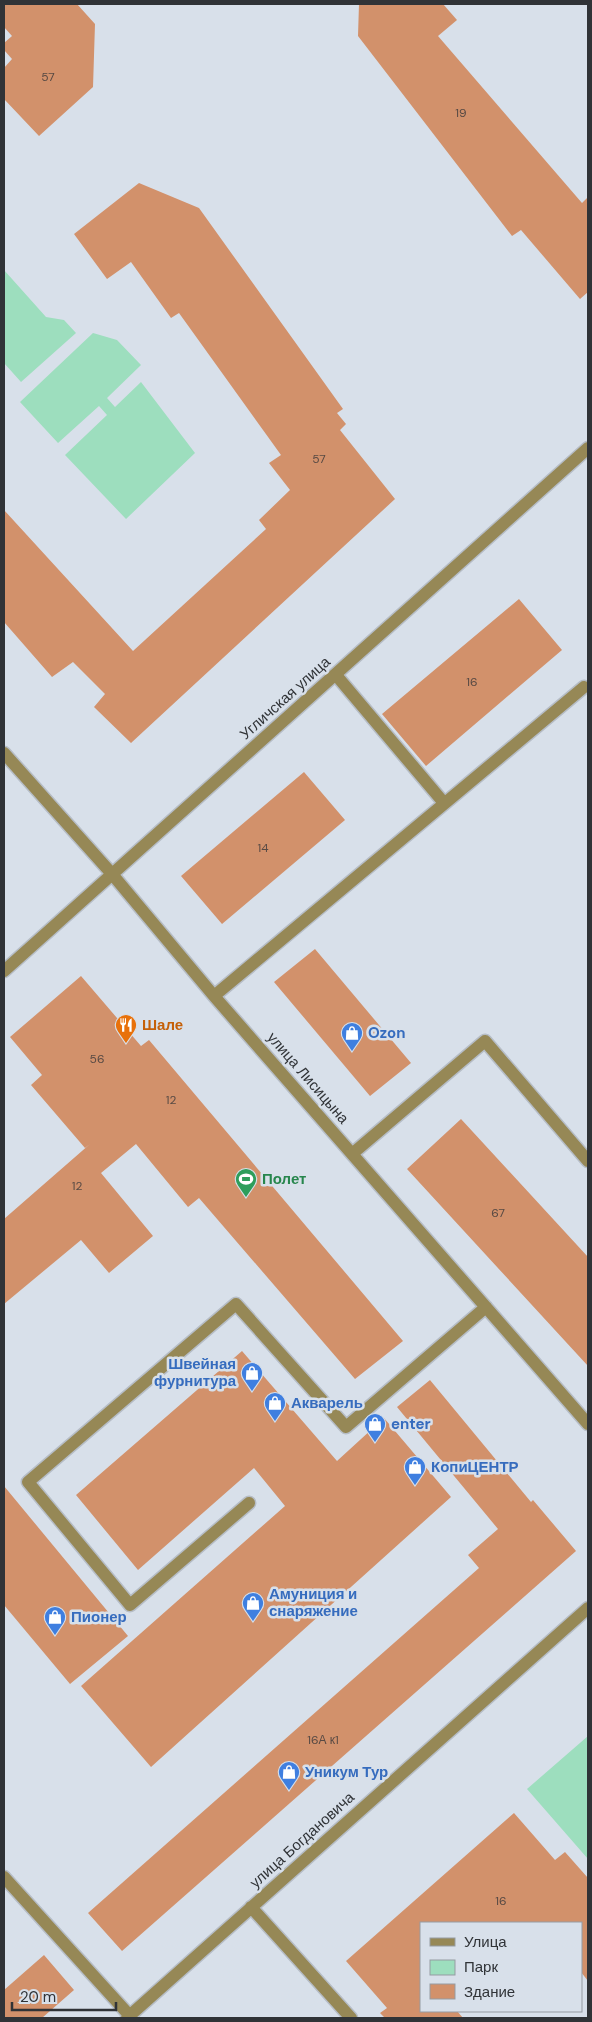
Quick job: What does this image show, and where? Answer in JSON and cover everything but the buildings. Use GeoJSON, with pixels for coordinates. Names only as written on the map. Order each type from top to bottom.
{"type":"FeatureCollection","features":[{"type":"Feature","properties":{"kind":"street","name":"Угличская улица"},"geometry":{"type":"LineString","coordinates":[[4,971],[588,448]]}},
{"type":"Feature","properties":{"kind":"street"},"geometry":{"type":"LineString","coordinates":[[336,675],[444,802]]}},
{"type":"Feature","properties":{"kind":"street"},"geometry":{"type":"LineString","coordinates":[[214,996],[584,687]]}},
{"type":"Feature","properties":{"kind":"street","name":"улица Лисицына"},"geometry":{"type":"LineString","coordinates":[[4,753],[112,874],[214,996],[588,1424]]}},
{"type":"Feature","properties":{"kind":"street"},"geometry":{"type":"LineString","coordinates":[[352,1154],[485,1042],[588,1161]]}},
{"type":"Feature","properties":{"kind":"street"},"geometry":{"type":"LineString","coordinates":[[249,1503],[130,1604],[28,1482],[236,1304],[346,1427],[486,1306]]}},
{"type":"Feature","properties":{"kind":"street","name":"улица Богдановича"},"geometry":{"type":"LineString","coordinates":[[128,2017],[588,1608]]}},
{"type":"Feature","properties":{"kind":"street"},"geometry":{"type":"LineString","coordinates":[[4,1877],[128,2017]]}},
{"type":"Feature","properties":{"kind":"street"},"geometry":{"type":"LineString","coordinates":[[252,1907],[351,2018]]}},
{"type":"Feature","properties":{"kind":"green space"},"geometry":{"type":"Polygon","coordinates":[[[4,270],[46,317],[64,320],[76,333],[21,382],[4,363],[4,270]]]}},
{"type":"Feature","properties":{"kind":"green space"},"geometry":{"type":"Polygon","coordinates":[[[93,333],[117,340],[141,365],[107,398],[115,407],[141,382],[195,453],[126,519],[65,455],[107,415],[99,406],[58,443],[20,402],[93,333]]]}},
{"type":"Feature","properties":{"kind":"green space"},"geometry":{"type":"Polygon","coordinates":[[[588,1736],[588,1859],[527,1789],[588,1736]]]}},
{"type":"Feature","properties":{"kind":"place","name":"Шале"},"geometry":{"type":"Point","coordinates":[126,1044]}},
{"type":"Feature","properties":{"kind":"place","name":"Ozon"},"geometry":{"type":"Point","coordinates":[352,1052]}},
{"type":"Feature","properties":{"kind":"place","name":"Полет"},"geometry":{"type":"Point","coordinates":[246,1198]}},
{"type":"Feature","properties":{"kind":"place","name":"Швейная фурнитура"},"geometry":{"type":"Point","coordinates":[252,1392]}},
{"type":"Feature","properties":{"kind":"place","name":"Акварель"},"geometry":{"type":"Point","coordinates":[275,1422]}},
{"type":"Feature","properties":{"kind":"place","name":"enter"},"geometry":{"type":"Point","coordinates":[375,1443]}},
{"type":"Feature","properties":{"kind":"place","name":"КопиЦЕНТР"},"geometry":{"type":"Point","coordinates":[415,1486]}},
{"type":"Feature","properties":{"kind":"place","name":"Амуниция и снаряжение"},"geometry":{"type":"Point","coordinates":[253,1622]}},
{"type":"Feature","properties":{"kind":"place","name":"Пионер"},"geometry":{"type":"Point","coordinates":[55,1636]}},
{"type":"Feature","properties":{"kind":"place","name":"Уникум Тур"},"geometry":{"type":"Point","coordinates":[289,1791]}}]}
